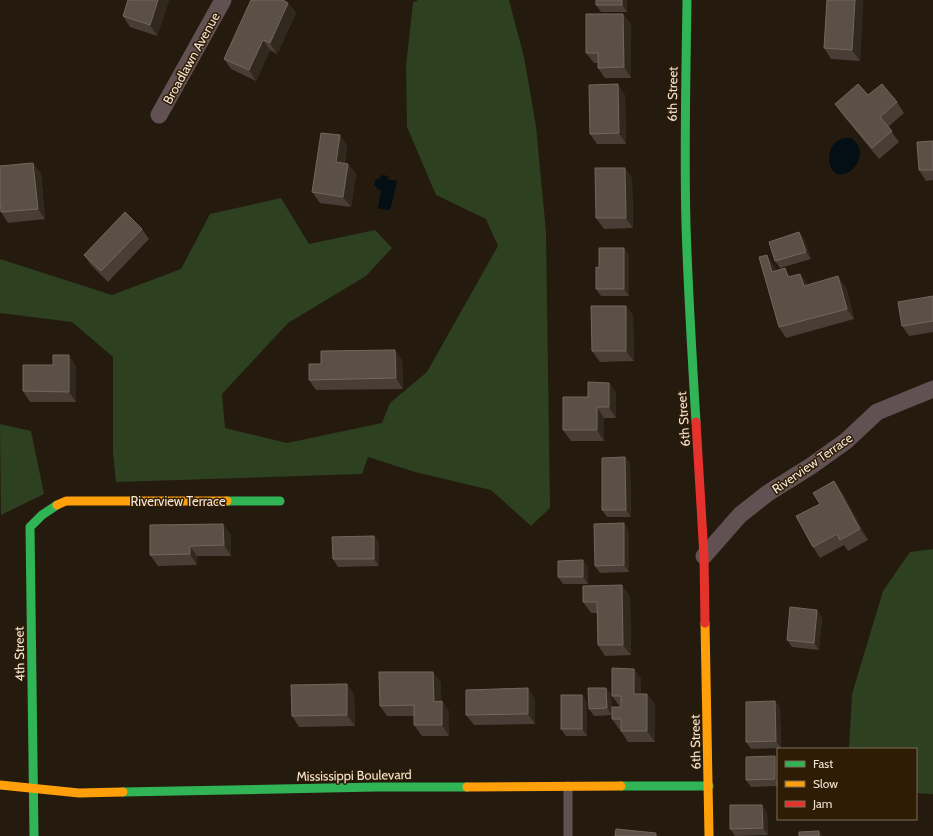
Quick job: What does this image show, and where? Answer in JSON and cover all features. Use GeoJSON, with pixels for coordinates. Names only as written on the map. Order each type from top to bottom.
{"type":"FeatureCollection","features":[{"type":"Feature","properties":{"kind":"street","name":"Broadlawn Avenue"},"geometry":{"type":"LineString","coordinates":[[159,115],[223,0]]}},
{"type":"Feature","properties":{"kind":"street","name":"6th Street"},"geometry":{"type":"LineString","coordinates":[[687,0],[685,107],[686,231],[689,315],[704,556],[709,836]]}},
{"type":"Feature","properties":{"kind":"street","name":"Riverview Terrace"},"geometry":{"type":"LineString","coordinates":[[704,556],[740,515],[768,493],[811,466],[846,441],[877,412],[933,389]]}},
{"type":"Feature","properties":{"kind":"street","name":"4th Street"},"geometry":{"type":"LineString","coordinates":[[34,836],[30,527],[39,516],[53,506],[66,501],[75,502]]}},
{"type":"Feature","properties":{"kind":"street","name":"Riverview Terrace"},"geometry":{"type":"LineString","coordinates":[[75,502],[280,501]]}},
{"type":"Feature","properties":{"kind":"street","name":"Mississippi Boulevard"},"geometry":{"type":"LineString","coordinates":[[0,785],[79,793],[361,787],[709,786]]}},
{"type":"Feature","properties":{"kind":"lane"},"geometry":{"type":"LineString","coordinates":[[568,786],[568,836]]}},
{"type":"Feature","properties":{"kind":"green space"},"geometry":{"type":"Polygon","coordinates":[[[418,0],[509,0],[524,57],[536,126],[546,232],[550,508],[531,526],[491,490],[415,472],[368,457],[362,474],[116,482],[113,453],[113,357],[72,322],[0,313],[0,259],[112,295],[181,269],[210,214],[281,198],[309,244],[375,230],[392,248],[366,276],[288,323],[222,394],[225,428],[287,443],[382,423],[390,403],[427,372],[498,246],[486,219],[436,195],[407,127],[406,66],[413,3],[418,0]]]}},
{"type":"Feature","properties":{"kind":"green space"},"geometry":{"type":"Polygon","coordinates":[[[0,424],[31,431],[44,494],[1,515],[0,424]]]}},
{"type":"Feature","properties":{"kind":"green space"},"geometry":{"type":"Polygon","coordinates":[[[933,549],[933,794],[917,793],[917,748],[849,748],[852,694],[883,591],[910,552],[933,549]]]}},
{"type":"Feature","properties":{"kind":"shaded area"},"geometry":{"type":"Polygon","coordinates":[[[851,138],[858,145],[860,153],[858,161],[854,168],[841,175],[835,172],[830,165],[829,154],[834,144],[840,139],[851,138]]]}},
{"type":"Feature","properties":{"kind":"shaded area"},"geometry":{"type":"Polygon","coordinates":[[[382,175],[388,176],[387,179],[397,181],[390,210],[378,208],[381,190],[377,189],[374,185],[376,179],[378,180],[382,175]]]}},
{"type":"Feature","properties":{"kind":"building"},"geometry":{"type":"Polygon","coordinates":[[[128,0],[158,0],[150,25],[123,16],[128,0]]]}},
{"type":"Feature","properties":{"kind":"building"},"geometry":{"type":"Polygon","coordinates":[[[251,0],[283,0],[288,3],[270,43],[263,40],[249,70],[224,59],[251,0]]]}},
{"type":"Feature","properties":{"kind":"building"},"geometry":{"type":"Polygon","coordinates":[[[596,0],[622,0],[622,5],[596,5],[596,0]]]}},
{"type":"Feature","properties":{"kind":"building"},"geometry":{"type":"Polygon","coordinates":[[[827,0],[855,0],[852,50],[824,48],[827,0]]]}},
{"type":"Feature","properties":{"kind":"building"},"geometry":{"type":"Polygon","coordinates":[[[586,14],[623,14],[624,67],[598,68],[598,53],[586,53],[586,14]]]}},
{"type":"Feature","properties":{"kind":"building"},"geometry":{"type":"Polygon","coordinates":[[[618,84],[619,133],[590,134],[589,85],[618,84]]]}},
{"type":"Feature","properties":{"kind":"building"},"geometry":{"type":"Polygon","coordinates":[[[858,84],[868,95],[882,84],[897,102],[880,117],[892,131],[872,148],[835,104],[858,84]]]}},
{"type":"Feature","properties":{"kind":"building"},"geometry":{"type":"Polygon","coordinates":[[[321,133],[340,135],[336,162],[348,164],[343,197],[312,192],[321,133]]]}},
{"type":"Feature","properties":{"kind":"building"},"geometry":{"type":"Polygon","coordinates":[[[933,141],[933,170],[919,170],[917,142],[933,141]]]}},
{"type":"Feature","properties":{"kind":"building"},"geometry":{"type":"Polygon","coordinates":[[[33,163],[38,209],[1,212],[0,166],[33,163]]]}},
{"type":"Feature","properties":{"kind":"building"},"geometry":{"type":"Polygon","coordinates":[[[595,168],[625,168],[626,218],[596,218],[595,168]]]}},
{"type":"Feature","properties":{"kind":"building"},"geometry":{"type":"Polygon","coordinates":[[[125,212],[142,229],[101,271],[84,255],[125,212]]]}},
{"type":"Feature","properties":{"kind":"building"},"geometry":{"type":"Polygon","coordinates":[[[799,232],[806,252],[775,261],[769,242],[799,232]]]}},
{"type":"Feature","properties":{"kind":"building"},"geometry":{"type":"Polygon","coordinates":[[[599,248],[624,248],[624,289],[596,289],[596,267],[599,268],[599,248]]]}},
{"type":"Feature","properties":{"kind":"building"},"geometry":{"type":"Polygon","coordinates":[[[767,255],[772,272],[785,268],[788,277],[800,274],[804,286],[838,276],[847,309],[779,327],[759,257],[767,255]]]}},
{"type":"Feature","properties":{"kind":"building"},"geometry":{"type":"Polygon","coordinates":[[[933,296],[933,321],[902,326],[898,302],[933,296]]]}},
{"type":"Feature","properties":{"kind":"building"},"geometry":{"type":"Polygon","coordinates":[[[591,306],[626,306],[626,351],[592,351],[591,306]]]}},
{"type":"Feature","properties":{"kind":"building"},"geometry":{"type":"Polygon","coordinates":[[[395,350],[396,378],[309,380],[309,364],[321,364],[321,351],[395,350]]]}},
{"type":"Feature","properties":{"kind":"building"},"geometry":{"type":"Polygon","coordinates":[[[53,355],[69,355],[69,392],[23,391],[23,365],[53,365],[53,355]]]}},
{"type":"Feature","properties":{"kind":"building"},"geometry":{"type":"Polygon","coordinates":[[[588,382],[609,383],[609,407],[597,407],[597,430],[563,430],[563,397],[588,397],[588,382]]]}},
{"type":"Feature","properties":{"kind":"building"},"geometry":{"type":"Polygon","coordinates":[[[625,457],[626,510],[602,510],[602,458],[625,457]]]}},
{"type":"Feature","properties":{"kind":"building"},"geometry":{"type":"Polygon","coordinates":[[[834,481],[860,529],[840,540],[837,534],[813,547],[796,516],[820,504],[813,493],[834,481]]]}},
{"type":"Feature","properties":{"kind":"building"},"geometry":{"type":"Polygon","coordinates":[[[624,523],[624,565],[595,566],[594,524],[624,523]]]}},
{"type":"Feature","properties":{"kind":"building"},"geometry":{"type":"Polygon","coordinates":[[[223,524],[224,545],[190,546],[190,554],[150,555],[150,525],[223,524]]]}},
{"type":"Feature","properties":{"kind":"building"},"geometry":{"type":"Polygon","coordinates":[[[374,536],[374,559],[333,559],[332,537],[374,536]]]}},
{"type":"Feature","properties":{"kind":"building"},"geometry":{"type":"Polygon","coordinates":[[[583,560],[583,577],[558,577],[558,561],[583,560]]]}},
{"type":"Feature","properties":{"kind":"building"},"geometry":{"type":"Polygon","coordinates":[[[622,585],[623,645],[598,645],[597,602],[583,602],[583,586],[622,585]]]}},
{"type":"Feature","properties":{"kind":"building"},"geometry":{"type":"Polygon","coordinates":[[[790,607],[817,610],[814,643],[787,640],[790,607]]]}},
{"type":"Feature","properties":{"kind":"building"},"geometry":{"type":"Polygon","coordinates":[[[612,668],[634,669],[634,694],[647,694],[647,731],[621,731],[621,719],[612,719],[612,707],[621,707],[621,696],[612,696],[612,668]]]}},
{"type":"Feature","properties":{"kind":"building"},"geometry":{"type":"Polygon","coordinates":[[[379,672],[433,672],[434,702],[442,701],[442,725],[414,725],[414,705],[380,706],[379,672]]]}},
{"type":"Feature","properties":{"kind":"building"},"geometry":{"type":"Polygon","coordinates":[[[347,684],[347,715],[292,716],[291,685],[347,684]]]}},
{"type":"Feature","properties":{"kind":"building"},"geometry":{"type":"Polygon","coordinates":[[[528,688],[528,714],[466,715],[466,690],[528,688]]]}},
{"type":"Feature","properties":{"kind":"building"},"geometry":{"type":"Polygon","coordinates":[[[588,688],[606,688],[607,708],[589,709],[588,688]]]}},
{"type":"Feature","properties":{"kind":"building"},"geometry":{"type":"Polygon","coordinates":[[[561,695],[582,695],[582,729],[561,729],[561,695]]]}},
{"type":"Feature","properties":{"kind":"building"},"geometry":{"type":"Polygon","coordinates":[[[775,701],[776,741],[746,742],[746,702],[775,701]]]}},
{"type":"Feature","properties":{"kind":"building"},"geometry":{"type":"Polygon","coordinates":[[[775,756],[775,779],[746,780],[746,757],[775,756]]]}},
{"type":"Feature","properties":{"kind":"building"},"geometry":{"type":"Polygon","coordinates":[[[730,805],[762,805],[763,828],[730,829],[730,805]]]}},
{"type":"Feature","properties":{"kind":"building"},"geometry":{"type":"Polygon","coordinates":[[[616,829],[656,833],[656,836],[615,836],[616,829]]]}},
{"type":"Feature","properties":{"kind":"building"},"geometry":{"type":"Polygon","coordinates":[[[819,831],[819,836],[799,836],[799,832],[819,831]]]}},
{"type":"Feature","properties":{"kind":"traffic: fast"},"geometry":{"type":"LineString","coordinates":[[687,0],[685,141],[686,225],[696,422]]}},
{"type":"Feature","properties":{"kind":"traffic: fast"},"geometry":{"type":"LineString","coordinates":[[227,501],[280,501]]}},
{"type":"Feature","properties":{"kind":"traffic: fast"},"geometry":{"type":"LineString","coordinates":[[34,836],[30,527],[42,515],[57,505]]}},
{"type":"Feature","properties":{"kind":"traffic: fast"},"geometry":{"type":"LineString","coordinates":[[621,786],[709,786]]}},
{"type":"Feature","properties":{"kind":"traffic: fast"},"geometry":{"type":"LineString","coordinates":[[123,792],[377,787],[467,787]]}},
{"type":"Feature","properties":{"kind":"traffic: slow"},"geometry":{"type":"LineString","coordinates":[[57,505],[66,501],[227,501]]}},
{"type":"Feature","properties":{"kind":"traffic: slow"},"geometry":{"type":"LineString","coordinates":[[705,623],[709,836]]}},
{"type":"Feature","properties":{"kind":"traffic: slow"},"geometry":{"type":"LineString","coordinates":[[0,785],[79,793],[123,792]]}},
{"type":"Feature","properties":{"kind":"traffic: slow"},"geometry":{"type":"LineString","coordinates":[[467,787],[621,786]]}},
{"type":"Feature","properties":{"kind":"traffic: jam"},"geometry":{"type":"LineString","coordinates":[[696,422],[704,556],[705,623]]}}]}
